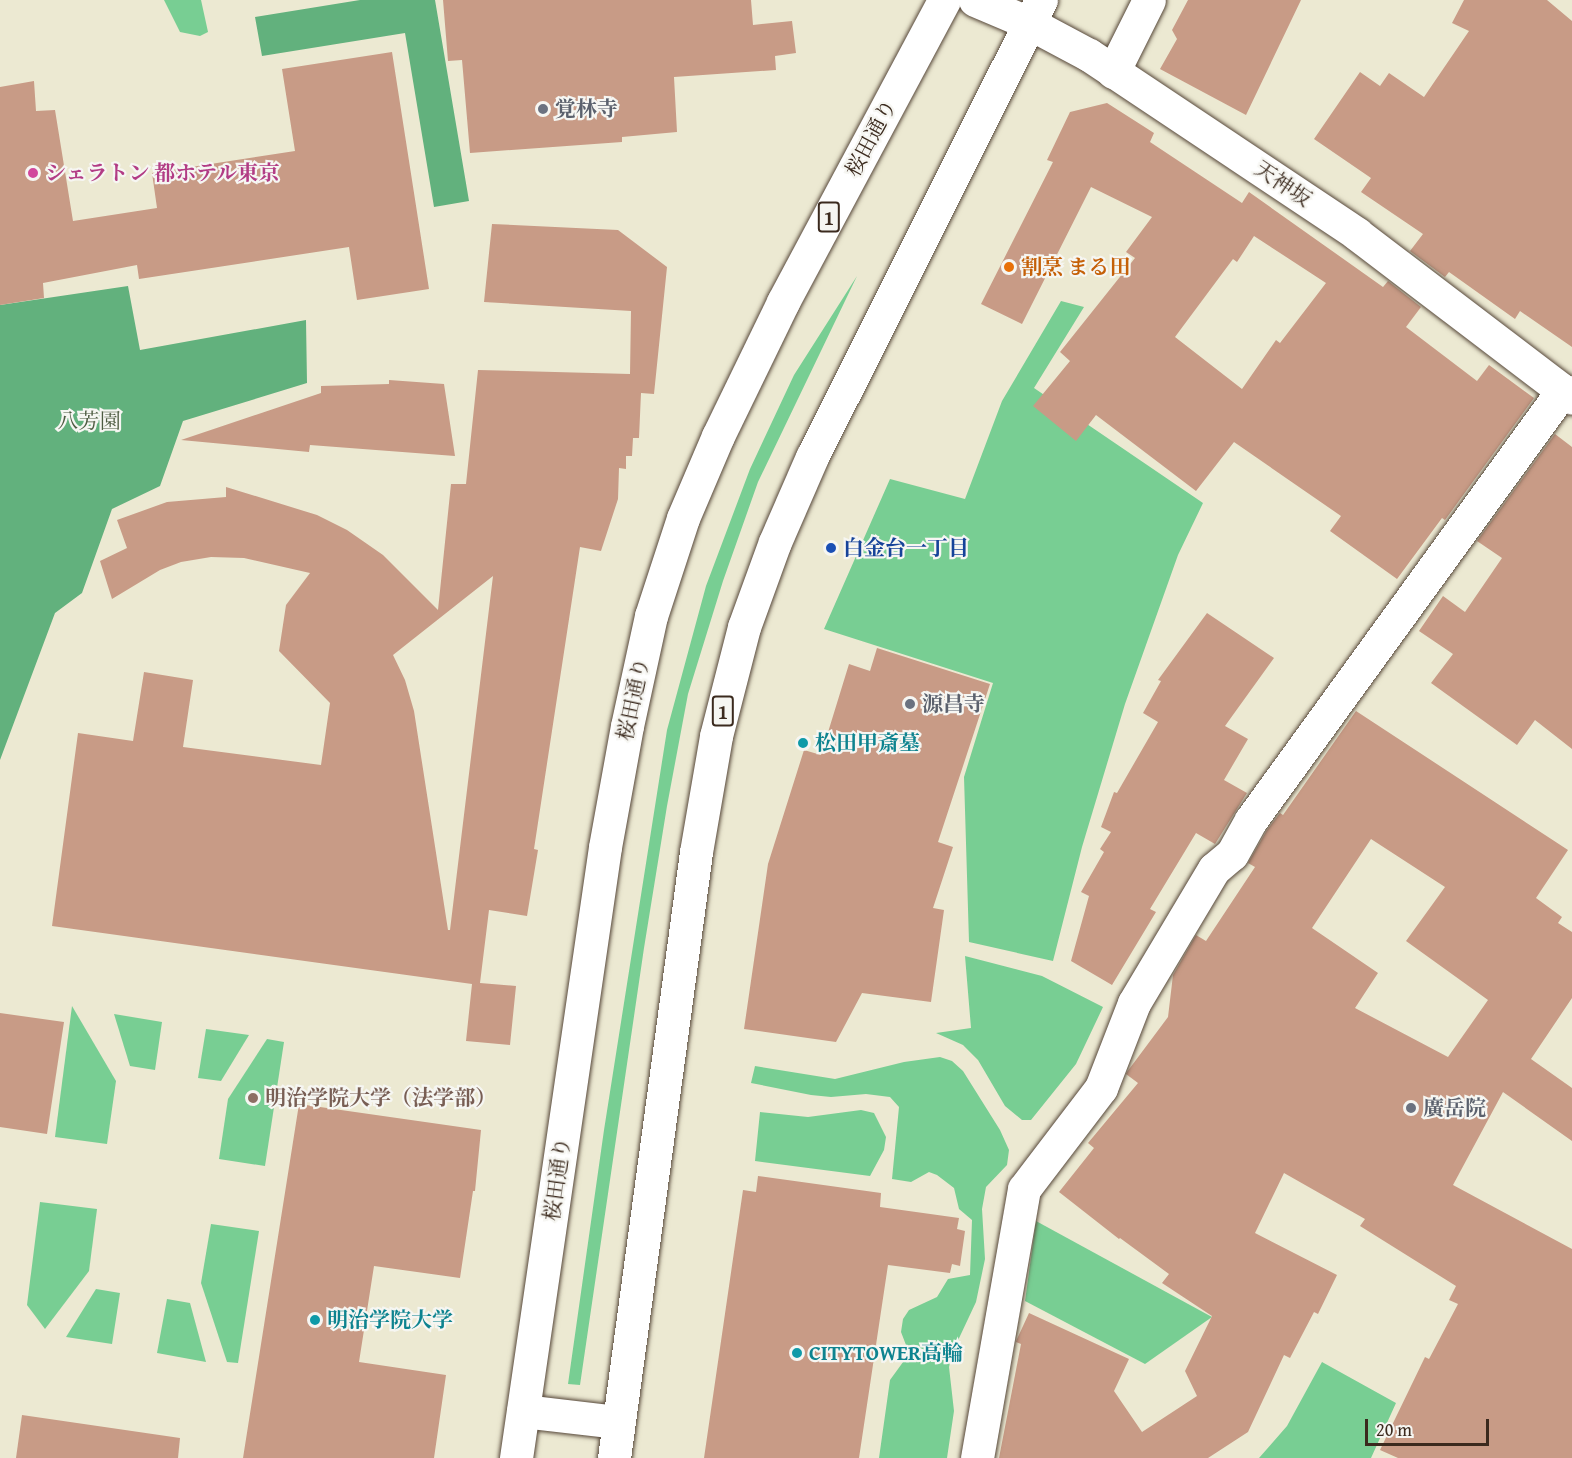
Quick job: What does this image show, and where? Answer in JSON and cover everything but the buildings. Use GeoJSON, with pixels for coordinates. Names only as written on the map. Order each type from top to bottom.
{"type":"FeatureCollection","features":[{"type":"Feature","properties":{"kind":"main road","name":"桜田通り"},"geometry":{"type":"LineString","coordinates":[[516,1458],[605,847],[627,726],[651,616],[683,518],[718,436],[783,302],[944,0]]}},
{"type":"Feature","properties":{"kind":"main road","name":"天神坂"},"geometry":{"type":"LineString","coordinates":[[975,0],[1035,12],[1113,72],[1357,234],[1567,394]]}},
{"type":"Feature","properties":{"kind":"main road"},"geometry":{"type":"LineString","coordinates":[[1113,72],[1149,0]]}},
{"type":"Feature","properties":{"kind":"main road","name":"1"},"geometry":{"type":"LineString","coordinates":[[614,1458],[696,852],[716,736],[744,627],[775,542],[812,457],[1035,12]]}},
{"type":"Feature","properties":{"kind":"main road"},"geometry":{"type":"LineString","coordinates":[[977,1458],[1024,1189],[1101,1088],[1134,1003],[1214,868],[1232,854],[1251,820],[1567,394]]}},
{"type":"Feature","properties":{"kind":"main road"},"geometry":{"type":"LineString","coordinates":[[523,1411],[618,1422]]}},
{"type":"Feature","properties":{"kind":"green space"},"geometry":{"type":"Polygon","coordinates":[[[164,0],[201,0],[208,32],[200,36],[180,32],[164,0]]]}},
{"type":"Feature","properties":{"kind":"green space"},"geometry":{"type":"Polygon","coordinates":[[[360,0],[435,0],[469,201],[434,207],[405,33],[262,56],[255,17],[360,0]]]}},
{"type":"Feature","properties":{"kind":"green space"},"geometry":{"type":"Polygon","coordinates":[[[857,276],[758,482],[723,581],[688,694],[644,948],[580,1385],[568,1384],[604,1130],[667,730],[706,586],[750,469],[794,375],[857,276]]]}},
{"type":"Feature","properties":{"kind":"green space","name":"八芳園"},"geometry":{"type":"Polygon","coordinates":[[[128,286],[140,350],[306,320],[307,383],[183,421],[160,486],[112,509],[82,593],[55,613],[0,760],[0,305],[128,286]]]}},
{"type":"Feature","properties":{"kind":"green space"},"geometry":{"type":"Polygon","coordinates":[[[1061,301],[1084,307],[1034,388],[1203,503],[1178,555],[1125,704],[1082,847],[1053,961],[969,942],[964,777],[993,683],[824,629],[890,479],[965,499],[1002,401],[1061,301]]]}},
{"type":"Feature","properties":{"kind":"green space"},"geometry":{"type":"Polygon","coordinates":[[[965,956],[1042,976],[1103,1007],[1076,1064],[1031,1120],[1022,1120],[1005,1106],[978,1060],[963,1045],[936,1033],[971,1028],[965,956]]]}},
{"type":"Feature","properties":{"kind":"green space"},"geometry":{"type":"Polygon","coordinates":[[[72,1006],[116,1081],[107,1144],[55,1137],[72,1006]]]}},
{"type":"Feature","properties":{"kind":"green space"},"geometry":{"type":"Polygon","coordinates":[[[114,1014],[162,1022],[155,1070],[130,1066],[114,1014]]]}},
{"type":"Feature","properties":{"kind":"green space"},"geometry":{"type":"Polygon","coordinates":[[[206,1029],[249,1035],[221,1081],[198,1078],[206,1029]]]}},
{"type":"Feature","properties":{"kind":"green space"},"geometry":{"type":"Polygon","coordinates":[[[267,1039],[284,1042],[265,1166],[219,1159],[228,1099],[267,1039]]]}},
{"type":"Feature","properties":{"kind":"green space"},"geometry":{"type":"Polygon","coordinates":[[[940,1057],[952,1061],[963,1071],[1000,1130],[1009,1150],[1007,1165],[986,1187],[982,1209],[985,1259],[976,1302],[953,1351],[949,1367],[954,1411],[947,1458],[879,1458],[890,1380],[906,1358],[906,1345],[901,1332],[903,1319],[909,1310],[937,1297],[948,1279],[970,1275],[972,1220],[959,1209],[954,1188],[937,1175],[929,1172],[911,1182],[892,1179],[899,1107],[890,1097],[866,1094],[831,1097],[811,1095],[751,1083],[755,1066],[835,1079],[904,1062],[940,1057]]]}},
{"type":"Feature","properties":{"kind":"green space"},"geometry":{"type":"Polygon","coordinates":[[[861,1110],[874,1113],[886,1137],[884,1150],[870,1176],[755,1161],[760,1112],[808,1117],[861,1110]]]}},
{"type":"Feature","properties":{"kind":"green space"},"geometry":{"type":"Polygon","coordinates":[[[40,1202],[97,1209],[89,1271],[45,1329],[27,1305],[40,1202]]]}},
{"type":"Feature","properties":{"kind":"green space"},"geometry":{"type":"Polygon","coordinates":[[[1036,1221],[1212,1317],[1145,1364],[1025,1301],[1036,1221]]]}},
{"type":"Feature","properties":{"kind":"green space"},"geometry":{"type":"Polygon","coordinates":[[[211,1224],[259,1231],[238,1363],[227,1362],[201,1283],[211,1224]]]}},
{"type":"Feature","properties":{"kind":"green space"},"geometry":{"type":"Polygon","coordinates":[[[96,1289],[120,1293],[112,1344],[66,1337],[96,1289]]]}},
{"type":"Feature","properties":{"kind":"green space"},"geometry":{"type":"Polygon","coordinates":[[[167,1299],[190,1303],[206,1362],[157,1353],[167,1299]]]}},
{"type":"Feature","properties":{"kind":"green space"},"geometry":{"type":"Polygon","coordinates":[[[1322,1362],[1396,1403],[1371,1458],[1259,1458],[1287,1426],[1322,1362]]]}},
{"type":"Feature","properties":{"kind":"place","name":"覚林寺"},"geometry":{"type":"Point","coordinates":[543,109]}},
{"type":"Feature","properties":{"kind":"place","name":"シェラトン 都ホテル東京"},"geometry":{"type":"Point","coordinates":[33,173]}},
{"type":"Feature","properties":{"kind":"place","name":"割烹 まる田"},"geometry":{"type":"Point","coordinates":[1009,267]}},
{"type":"Feature","properties":{"kind":"place","name":"白金台一丁目"},"geometry":{"type":"Point","coordinates":[831,548]}},
{"type":"Feature","properties":{"kind":"place","name":"源昌寺"},"geometry":{"type":"Point","coordinates":[910,704]}},
{"type":"Feature","properties":{"kind":"place","name":"松田甲斎墓"},"geometry":{"type":"Point","coordinates":[803,743]}},
{"type":"Feature","properties":{"kind":"place","name":"明治学院大学（法学部）"},"geometry":{"type":"Point","coordinates":[253,1098]}},
{"type":"Feature","properties":{"kind":"place","name":"廣岳院"},"geometry":{"type":"Point","coordinates":[1411,1108]}},
{"type":"Feature","properties":{"kind":"place","name":"明治学院大学"},"geometry":{"type":"Point","coordinates":[315,1320]}},
{"type":"Feature","properties":{"kind":"place","name":"CITYTOWER高輪"},"geometry":{"type":"Point","coordinates":[797,1353]}}]}
